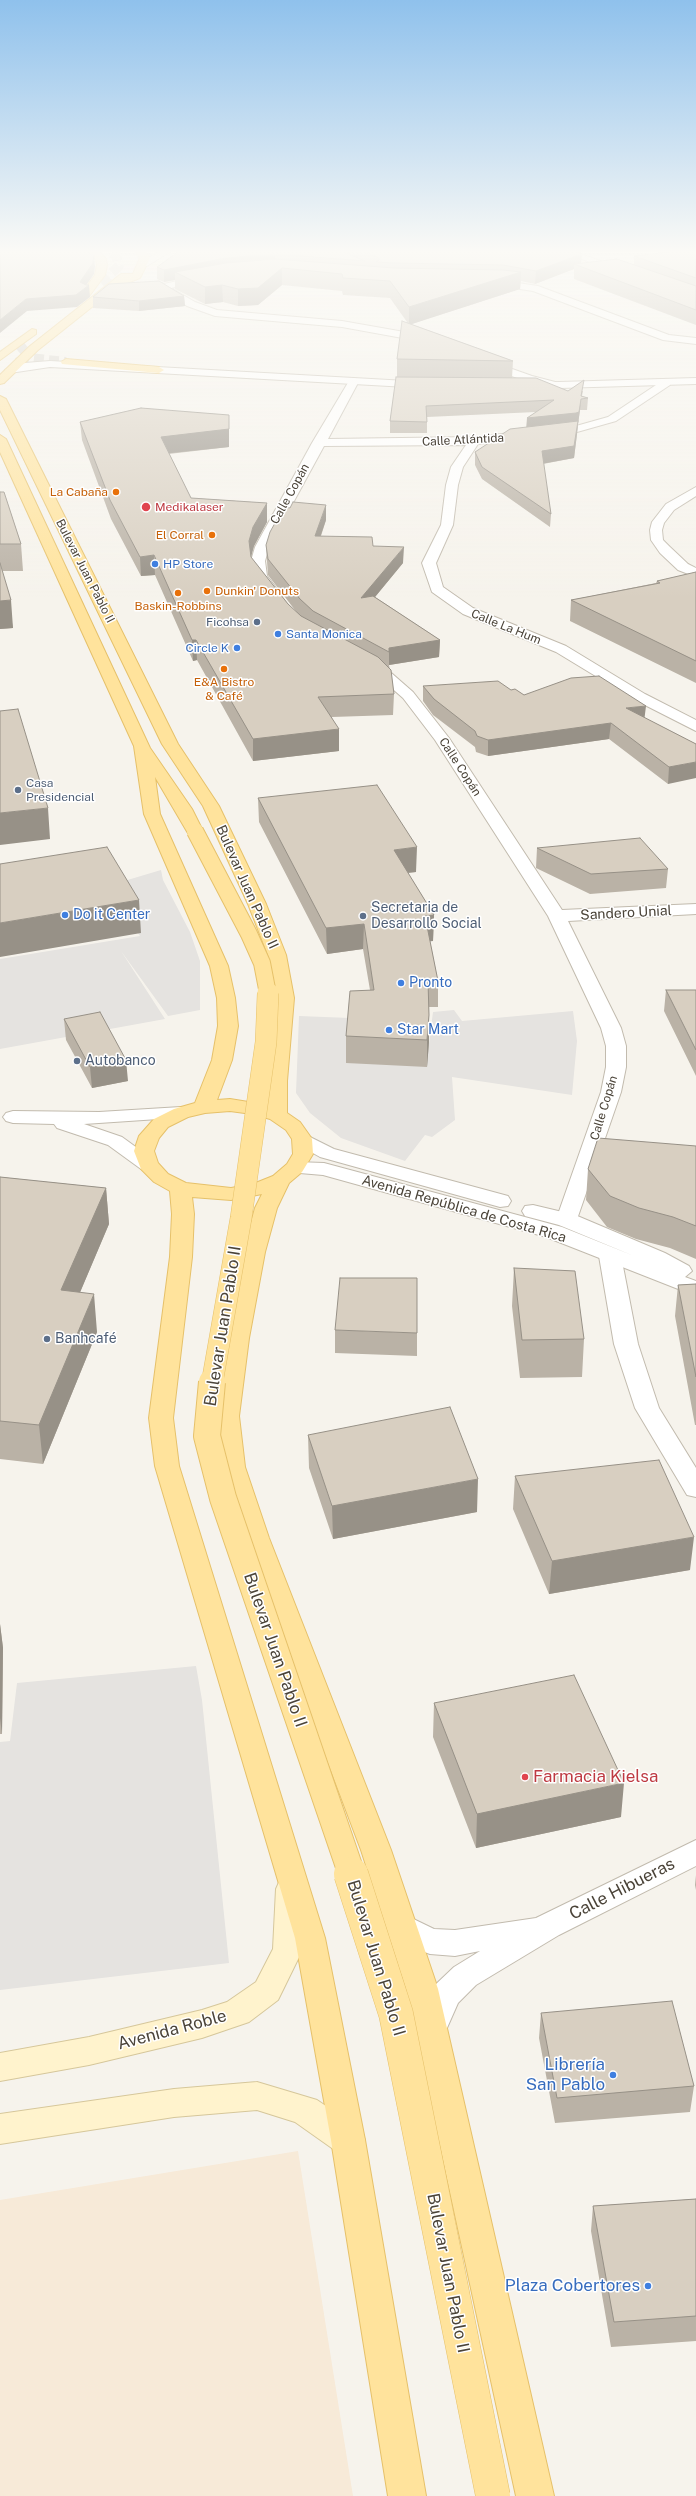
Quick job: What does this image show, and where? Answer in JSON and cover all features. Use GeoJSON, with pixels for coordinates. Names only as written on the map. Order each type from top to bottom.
{"type":"FeatureCollection","features":[{"type":"Feature","properties":{"kind":"main road"},"geometry":{"type":"LineString","coordinates":[[0,381],[13,366]]}},
{"type":"Feature","properties":{"kind":"main road"},"geometry":{"type":"LineString","coordinates":[[118,366],[159,370]]}},
{"type":"Feature","properties":{"kind":"main road","name":"Bulevar Juan Pablo II"},"geometry":{"type":"LineString","coordinates":[[0,399],[170,744],[211,806],[257,904],[277,955],[285,998],[277,1081],[277,1115]]}},
{"type":"Feature","properties":{"kind":"main road","name":"Bulevar Juan Pablo II"},"geometry":{"type":"LineString","coordinates":[[0,439],[142,746],[189,820],[249,934],[262,963],[269,999],[266,1042],[241,1218],[208,1397],[207,1436],[223,1498],[372,1934],[396,2014],[493,2496]]}},
{"type":"Feature","properties":{"kind":"main road","name":"Bulevar Juan Pablo II"},"geometry":{"type":"LineString","coordinates":[[170,744],[189,820]]}},
{"type":"Feature","properties":{"kind":"main road","name":"Bulevar Juan Pablo II"},"geometry":{"type":"LineString","coordinates":[[142,746],[152,814],[219,966],[226,998],[228,1026],[222,1060],[204,1107]]}},
{"type":"Feature","properties":{"kind":"main road"},"geometry":{"type":"LineString","coordinates":[[230,1105],[255,1108],[277,1115],[293,1126],[302,1139],[303,1154],[287,1174],[258,1189],[232,1194],[205,1193],[180,1188],[160,1178],[148,1165],[144,1150],[149,1136],[162,1123],[181,1113],[204,1107],[230,1105]]}},
{"type":"Feature","properties":{"kind":"main road","name":"Bulevar Juan Pablo II"},"geometry":{"type":"LineString","coordinates":[[287,1174],[266,1208],[254,1252],[237,1338],[227,1416],[232,1467],[256,1538],[376,1850],[432,2027],[536,2496]]}},
{"type":"Feature","properties":{"kind":"main road"},"geometry":{"type":"LineString","coordinates":[[180,1188],[183,1214],[181,1257],[161,1418],[167,1466],[192,1557],[292,1875],[310,1938],[348,2140],[407,2496]]}},
{"type":"Feature","properties":{"kind":"main road","name":"Avenida Roble"},"geometry":{"type":"LineString","coordinates":[[0,2067],[89,2051],[202,2024],[238,2012],[267,1991],[288,1949],[292,1875]]}},
{"type":"Feature","properties":{"kind":"main road"},"geometry":{"type":"LineString","coordinates":[[0,2129],[174,2103],[257,2096],[305,2110],[348,2140]]}},
{"type":"Feature","properties":{"kind":"street"},"geometry":{"type":"LineString","coordinates":[[10,370],[23,366]]}},
{"type":"Feature","properties":{"kind":"street"},"geometry":{"type":"LineString","coordinates":[[95,366],[183,370]]}},
{"type":"Feature","properties":{"kind":"street"},"geometry":{"type":"LineString","coordinates":[[146,366],[434,385]]}},
{"type":"Feature","properties":{"kind":"street"},"geometry":{"type":"LineString","coordinates":[[495,366],[529,379],[558,386]]}},
{"type":"Feature","properties":{"kind":"street","name":"Calle Copán"},"geometry":{"type":"LineString","coordinates":[[281,604],[260,576],[258,561],[262,547],[318,443],[354,381]]}},
{"type":"Feature","properties":{"kind":"street"},"geometry":{"type":"LineString","coordinates":[[512,386],[558,386],[696,381]]}},
{"type":"Feature","properties":{"kind":"street","name":"Calle Atlántida"},"geometry":{"type":"LineString","coordinates":[[318,443],[474,441],[555,432],[612,419],[666,382]]}},
{"type":"Feature","properties":{"kind":"street","name":"Calle La Hum"},"geometry":{"type":"LineString","coordinates":[[474,441],[457,467],[452,485],[447,525],[429,563],[437,589],[468,611],[561,649],[640,697],[696,726]]}},
{"type":"Feature","properties":{"kind":"street"},"geometry":{"type":"LineString","coordinates":[[696,490],[670,507],[658,522],[656,530],[657,540],[665,550],[683,567],[696,573]]}},
{"type":"Feature","properties":{"kind":"street","name":"Calle Copán"},"geometry":{"type":"LineString","coordinates":[[354,656],[397,684],[420,708],[557,916],[611,1028],[616,1046],[616,1067],[611,1092],[567,1220]]}},
{"type":"Feature","properties":{"kind":"street","name":"Sandero Unial"},"geometry":{"type":"LineString","coordinates":[[557,916],[696,909]]}},
{"type":"Feature","properties":{"kind":"street"},"geometry":{"type":"LineString","coordinates":[[7,1116],[99,1118],[181,1113]]}},
{"type":"Feature","properties":{"kind":"street"},"geometry":{"type":"LineString","coordinates":[[7,1116],[50,1120],[98,1134],[115,1142],[148,1165]]}},
{"type":"Feature","properties":{"kind":"street","name":"Avenida República de Costa Rica"},"geometry":{"type":"LineString","coordinates":[[302,1139],[327,1153],[567,1220],[657,1258],[696,1279]]}},
{"type":"Feature","properties":{"kind":"street","name":"Avenida República de Costa Rica"},"geometry":{"type":"LineString","coordinates":[[287,1174],[324,1169],[554,1232],[610,1256],[696,1289]]}},
{"type":"Feature","properties":{"kind":"street"},"geometry":{"type":"LineString","coordinates":[[610,1256],[626,1344],[647,1408],[696,1489]]}},
{"type":"Feature","properties":{"kind":"street","name":"Calle Hibueras"},"geometry":{"type":"LineString","coordinates":[[548,1926],[696,1852]]}},
{"type":"Feature","properties":{"kind":"street"},"geometry":{"type":"LineString","coordinates":[[401,1926],[430,1941],[456,1943],[548,1926]]}},
{"type":"Feature","properties":{"kind":"street"},"geometry":{"type":"LineString","coordinates":[[432,2027],[445,1995],[464,1976],[548,1926]]}},
{"type":"Feature","properties":{"kind":"shaded area"},"geometry":{"type":"Polygon","coordinates":[[[161,870],[163,880],[190,932],[200,961],[200,1010],[168,1016],[121,951],[165,1019],[0,1049],[0,959],[140,936],[104,887],[161,870]]]}},
{"type":"Feature","properties":{"kind":"shaded area"},"geometry":{"type":"Polygon","coordinates":[[[454,1010],[462,1021],[573,1011],[577,1041],[572,1095],[452,1077],[455,1120],[432,1137],[425,1135],[405,1161],[341,1138],[310,1113],[296,1093],[299,1016],[350,1018],[426,1067],[433,1012],[454,1010]]]}},
{"type":"Feature","properties":{"kind":"shaded area"},"geometry":{"type":"Polygon","coordinates":[[[196,1666],[202,1700],[229,1963],[0,1990],[0,1742],[10,1741],[17,1683],[196,1666]]]}},
{"type":"Feature","properties":{"kind":"shaded area"},"geometry":{"type":"Polygon","coordinates":[[[298,2151],[353,2496],[0,2496],[0,2200],[298,2151]]]}},
{"type":"Feature","properties":{"kind":"building"},"geometry":{"type":"Polygon","coordinates":[[[396,377],[536,378],[568,391],[584,380],[581,396],[588,398],[581,399],[579,412],[576,413],[527,418],[554,400],[426,406],[427,422],[390,421],[396,377]]]}},
{"type":"Feature","properties":{"kind":"building"},"geometry":{"type":"Polygon","coordinates":[[[141,408],[229,415],[229,429],[161,437],[191,498],[267,503],[253,527],[249,541],[251,557],[288,604],[301,616],[378,657],[391,670],[394,694],[318,697],[339,729],[253,739],[196,640],[192,640],[154,555],[140,557],[110,500],[80,422],[141,408]]]}},
{"type":"Feature","properties":{"kind":"building"},"geometry":{"type":"Polygon","coordinates":[[[578,421],[574,446],[542,451],[551,514],[482,467],[475,452],[510,429],[578,421]]]}},
{"type":"Feature","properties":{"kind":"building"},"geometry":{"type":"Polygon","coordinates":[[[0,492],[4,492],[21,544],[0,544],[0,492]]]}},
{"type":"Feature","properties":{"kind":"building"},"geometry":{"type":"Polygon","coordinates":[[[293,502],[326,505],[315,536],[372,537],[373,546],[404,547],[361,598],[373,596],[440,640],[389,648],[389,652],[313,611],[300,599],[268,559],[266,545],[270,532],[284,507],[290,508],[293,502]]]}},
{"type":"Feature","properties":{"kind":"building"},"geometry":{"type":"Polygon","coordinates":[[[0,563],[11,600],[0,601],[0,563]]]}},
{"type":"Feature","properties":{"kind":"building"},"geometry":{"type":"Polygon","coordinates":[[[696,572],[696,661],[571,600],[660,583],[657,581],[696,572]]]}},
{"type":"Feature","properties":{"kind":"building"},"geometry":{"type":"Polygon","coordinates":[[[599,676],[646,706],[626,708],[696,744],[696,762],[669,767],[611,723],[488,740],[477,736],[475,731],[434,699],[423,686],[498,681],[511,690],[515,689],[524,695],[571,678],[599,676]]]}},
{"type":"Feature","properties":{"kind":"building","name":"Casa Presidencial"},"geometry":{"type":"Polygon","coordinates":[[[18,709],[48,808],[0,813],[0,711],[18,709]]]}},
{"type":"Feature","properties":{"kind":"building"},"geometry":{"type":"Polygon","coordinates":[[[377,785],[417,847],[394,850],[434,915],[425,916],[438,981],[428,981],[429,1015],[427,1040],[346,1036],[350,991],[374,990],[364,924],[326,928],[258,798],[377,785]]]}},
{"type":"Feature","properties":{"kind":"building"},"geometry":{"type":"Polygon","coordinates":[[[640,838],[668,869],[591,874],[537,848],[640,838]]]}},
{"type":"Feature","properties":{"kind":"building"},"geometry":{"type":"Polygon","coordinates":[[[107,847],[139,900],[0,923],[0,864],[107,847]]]}},
{"type":"Feature","properties":{"kind":"building"},"geometry":{"type":"Polygon","coordinates":[[[666,990],[696,990],[696,1050],[666,990]]]}},
{"type":"Feature","properties":{"kind":"building"},"geometry":{"type":"Polygon","coordinates":[[[100,1012],[126,1060],[90,1067],[64,1019],[100,1012]]]}},
{"type":"Feature","properties":{"kind":"building"},"geometry":{"type":"Polygon","coordinates":[[[598,1138],[696,1146],[696,1226],[673,1217],[639,1208],[610,1196],[588,1169],[598,1138]]]}},
{"type":"Feature","properties":{"kind":"building","name":"Banhcafé"},"geometry":{"type":"Polygon","coordinates":[[[0,1177],[106,1188],[61,1290],[94,1294],[39,1425],[0,1421],[0,1177]]]}},
{"type":"Feature","properties":{"kind":"building"},"geometry":{"type":"Polygon","coordinates":[[[514,1268],[575,1271],[584,1339],[522,1340],[514,1268]]]}},
{"type":"Feature","properties":{"kind":"building"},"geometry":{"type":"Polygon","coordinates":[[[340,1278],[417,1278],[417,1333],[335,1330],[340,1278]]]}},
{"type":"Feature","properties":{"kind":"building"},"geometry":{"type":"Polygon","coordinates":[[[696,1284],[696,1377],[678,1285],[696,1284]]]}},
{"type":"Feature","properties":{"kind":"building"},"geometry":{"type":"Polygon","coordinates":[[[450,1407],[478,1479],[332,1506],[308,1435],[450,1407]]]}},
{"type":"Feature","properties":{"kind":"building"},"geometry":{"type":"Polygon","coordinates":[[[659,1460],[694,1537],[552,1561],[515,1476],[659,1460]]]}},
{"type":"Feature","properties":{"kind":"building","name":"Farmacia Kielsa"},"geometry":{"type":"Polygon","coordinates":[[[574,1675],[624,1783],[477,1814],[434,1703],[574,1675]]]}},
{"type":"Feature","properties":{"kind":"building","name":"Librería San Pablo"},"geometry":{"type":"Polygon","coordinates":[[[672,2001],[694,2086],[557,2098],[541,2013],[672,2001]]]}},
{"type":"Feature","properties":{"kind":"building","name":"Plaza Cobertores"},"geometry":{"type":"Polygon","coordinates":[[[696,2199],[696,2316],[614,2322],[593,2206],[696,2199]]]}},
{"type":"Feature","properties":{"kind":"place","name":"La Cabaña"},"geometry":{"type":"Point","coordinates":[116,492]}},
{"type":"Feature","properties":{"kind":"place","name":"Medikalaser"},"geometry":{"type":"Point","coordinates":[146,507]}},
{"type":"Feature","properties":{"kind":"place","name":"El Corral"},"geometry":{"type":"Point","coordinates":[212,535]}},
{"type":"Feature","properties":{"kind":"place","name":"HP Store"},"geometry":{"type":"Point","coordinates":[155,564]}},
{"type":"Feature","properties":{"kind":"place","name":"Dunkin' Donuts"},"geometry":{"type":"Point","coordinates":[207,591]}},
{"type":"Feature","properties":{"kind":"place","name":"Baskin-Robbins"},"geometry":{"type":"Point","coordinates":[178,593]}},
{"type":"Feature","properties":{"kind":"place","name":"Ficohsa"},"geometry":{"type":"Point","coordinates":[257,622]}},
{"type":"Feature","properties":{"kind":"place","name":"Santa Monica"},"geometry":{"type":"Point","coordinates":[278,634]}},
{"type":"Feature","properties":{"kind":"place","name":"Circle K"},"geometry":{"type":"Point","coordinates":[237,648]}},
{"type":"Feature","properties":{"kind":"place","name":"E&A Bistro & Café"},"geometry":{"type":"Point","coordinates":[224,669]}},
{"type":"Feature","properties":{"kind":"place","name":"Casa Presidencial"},"geometry":{"type":"Point","coordinates":[18,790]}},
{"type":"Feature","properties":{"kind":"place","name":"Do it Center"},"geometry":{"type":"Point","coordinates":[65,915]}},
{"type":"Feature","properties":{"kind":"place","name":"Secretaria de Desarrollo Social"},"geometry":{"type":"Point","coordinates":[363,916]}},
{"type":"Feature","properties":{"kind":"place","name":"Pronto"},"geometry":{"type":"Point","coordinates":[401,983]}},
{"type":"Feature","properties":{"kind":"place","name":"Star Mart"},"geometry":{"type":"Point","coordinates":[389,1030]}},
{"type":"Feature","properties":{"kind":"place","name":"Autobanco"},"geometry":{"type":"Point","coordinates":[77,1061]}},
{"type":"Feature","properties":{"kind":"place","name":"Banhcafé"},"geometry":{"type":"Point","coordinates":[47,1339]}},
{"type":"Feature","properties":{"kind":"place","name":"Farmacia Kielsa"},"geometry":{"type":"Point","coordinates":[525,1777]}},
{"type":"Feature","properties":{"kind":"place","name":"Librería San Pablo"},"geometry":{"type":"Point","coordinates":[613,2075]}},
{"type":"Feature","properties":{"kind":"place","name":"Plaza Cobertores"},"geometry":{"type":"Point","coordinates":[648,2286]}}]}
